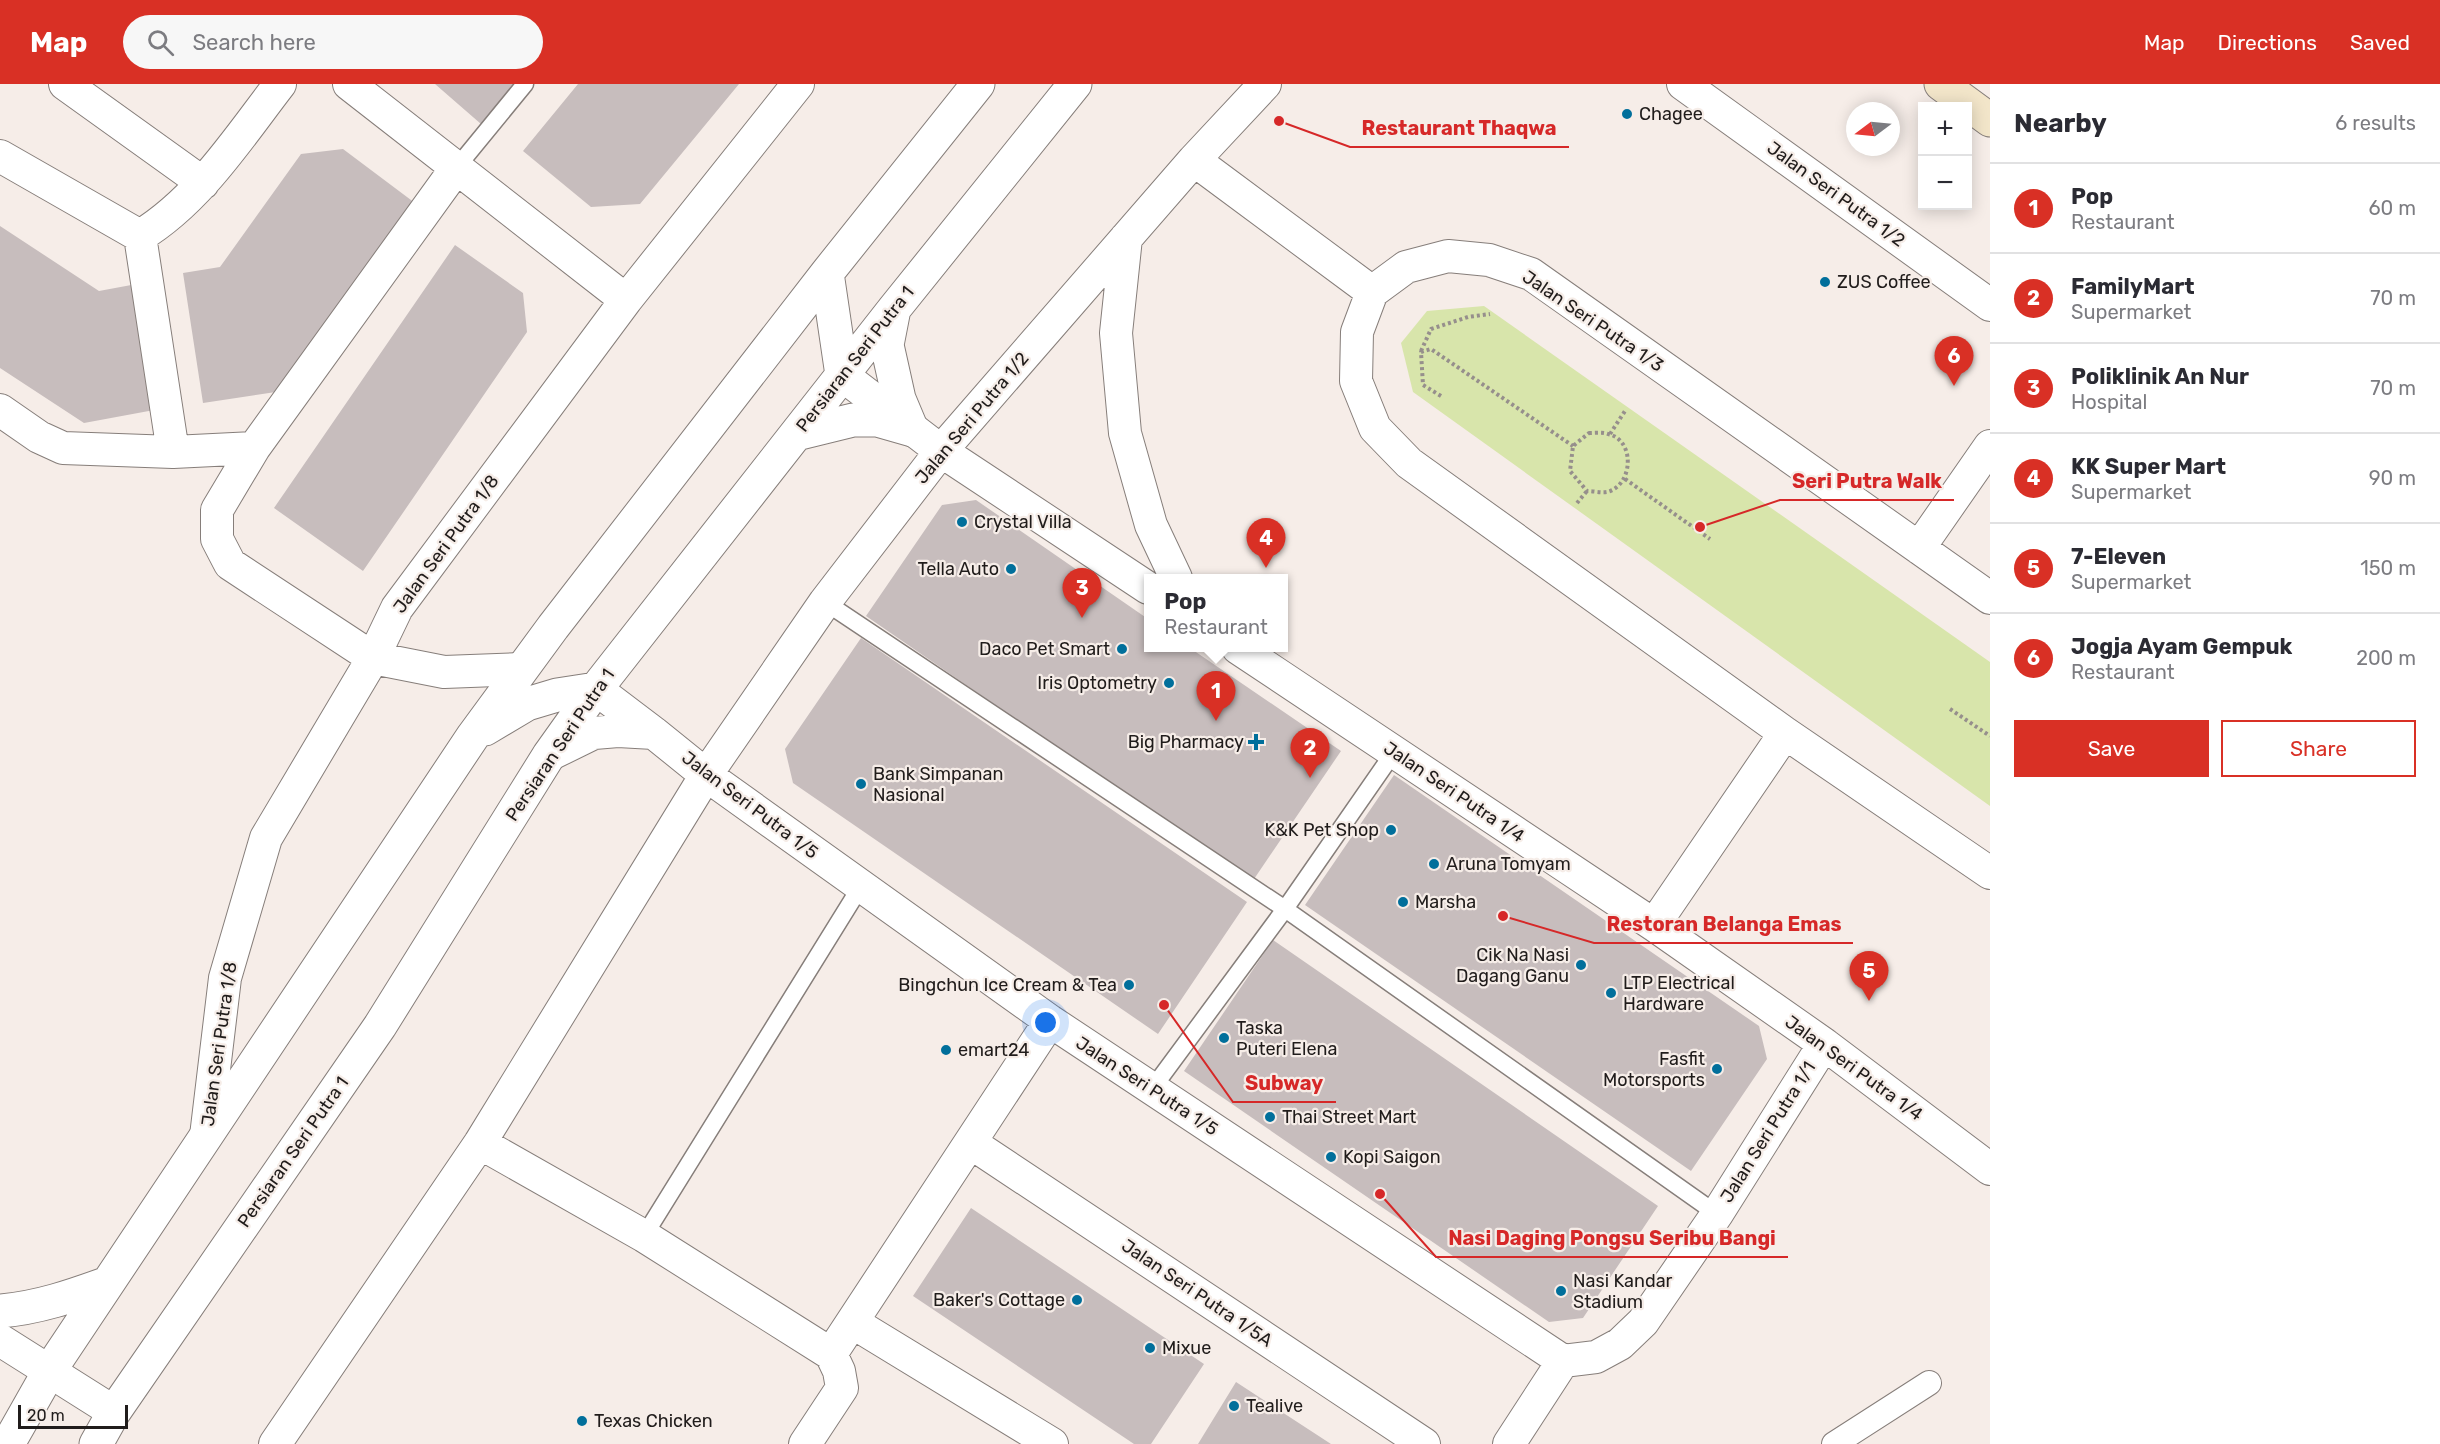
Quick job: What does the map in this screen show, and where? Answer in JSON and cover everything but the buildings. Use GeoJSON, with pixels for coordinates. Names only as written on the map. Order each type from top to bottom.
{"type":"FeatureCollection","features":[{"type":"Feature","properties":{"kind":"main road"},"geometry":{"type":"LineString","coordinates":[[1941,84],[1990,120]]}},
{"type":"Feature","properties":{"kind":"street"},"geometry":{"type":"LineString","coordinates":[[65,84],[203,183]]}},
{"type":"Feature","properties":{"kind":"street"},"geometry":{"type":"LineString","coordinates":[[140,236],[156,227],[203,183],[280,84]]}},
{"type":"Feature","properties":{"kind":"street"},"geometry":{"type":"LineString","coordinates":[[349,84],[626,300]]}},
{"type":"Feature","properties":{"kind":"street","name":"Jalan Seri Putra 1/8"},"geometry":{"type":"LineString","coordinates":[[206,1136],[225,978],[266,838],[373,658],[397,608],[626,300],[798,84]]}},
{"type":"Feature","properties":{"kind":"street"},"geometry":{"type":"LineString","coordinates":[[0,1438],[8,1444],[50,1370],[473,736],[827,273],[978,84]]}},
{"type":"Feature","properties":{"kind":"street","name":"Persiaran Seri Putra 1"},"geometry":{"type":"LineString","coordinates":[[96,1444],[114,1412],[380,1026],[549,755],[596,689],[894,309],[1075,84]]}},
{"type":"Feature","properties":{"kind":"street","name":"Jalan Seri Putra 1/2"},"geometry":{"type":"LineString","coordinates":[[275,1444],[480,1143],[706,775],[825,602],[942,451],[1194,160],[1265,84]]}},
{"type":"Feature","properties":{"kind":"street","name":"Jalan Seri Putra 1/2"},"geometry":{"type":"LineString","coordinates":[[1683,84],[1990,305]]}},
{"type":"Feature","properties":{"kind":"street"},"geometry":{"type":"LineString","coordinates":[[0,156],[140,236]]}},
{"type":"Feature","properties":{"kind":"street"},"geometry":{"type":"LineString","coordinates":[[1194,160],[1372,292],[1357,332],[1356,381],[1375,428],[1409,463],[1785,733],[1990,873]]}},
{"type":"Feature","properties":{"kind":"street"},"geometry":{"type":"LineString","coordinates":[[457,167],[254,448],[217,510],[217,539],[230,564],[373,658],[444,672],[522,669]]}},
{"type":"Feature","properties":{"kind":"street"},"geometry":{"type":"LineString","coordinates":[[140,236],[173,452]]}},
{"type":"Feature","properties":{"kind":"street"},"geometry":{"type":"LineString","coordinates":[[1126,238],[1116,333],[1125,433],[1151,525],[1174,574]]}},
{"type":"Feature","properties":{"kind":"street","name":"Jalan Seri Putra 1/3"},"geometry":{"type":"LineString","coordinates":[[1372,292],[1406,267],[1448,256],[1489,260],[1531,274],[1990,598]]}},
{"type":"Feature","properties":{"kind":"street"},"geometry":{"type":"LineString","coordinates":[[827,273],[842,375],[942,451],[1144,585]]}},
{"type":"Feature","properties":{"kind":"street"},"geometry":{"type":"LineString","coordinates":[[894,309],[887,345],[899,399],[912,430]]}},
{"type":"Feature","properties":{"kind":"street"},"geometry":{"type":"LineString","coordinates":[[0,410],[39,437],[63,448],[173,452],[254,448]]}},
{"type":"Feature","properties":{"kind":"street"},"geometry":{"type":"LineString","coordinates":[[796,434],[853,420],[877,420],[912,430]]}},
{"type":"Feature","properties":{"kind":"street"},"geometry":{"type":"LineString","coordinates":[[1919,548],[1990,446]]}},
{"type":"Feature","properties":{"kind":"street","name":"Jalan Seri Putra 1/4"},"geometry":{"type":"LineString","coordinates":[[1244,652],[1654,925],[1824,1044],[1990,1169]]}},
{"type":"Feature","properties":{"kind":"street"},"geometry":{"type":"LineString","coordinates":[[473,736],[527,704],[557,695],[596,689]]}},
{"type":"Feature","properties":{"kind":"street","name":"Jalan Seri Putra 1/5"},"geometry":{"type":"LineString","coordinates":[[596,689],[706,775],[1050,1021],[1563,1361]]}},
{"type":"Feature","properties":{"kind":"street"},"geometry":{"type":"LineString","coordinates":[[549,755],[594,733],[618,731],[654,733]]}},
{"type":"Feature","properties":{"kind":"street"},"geometry":{"type":"LineString","coordinates":[[1654,925],[1785,733]]}},
{"type":"Feature","properties":{"kind":"street"},"geometry":{"type":"LineString","coordinates":[[831,1354],[1050,1021]]}},
{"type":"Feature","properties":{"kind":"street","name":"Jalan Seri Putra 1/1"},"geometry":{"type":"LineString","coordinates":[[1563,1361],[1596,1358],[1620,1344],[1643,1322],[1717,1214],[1824,1044]]}},
{"type":"Feature","properties":{"kind":"street"},"geometry":{"type":"LineString","coordinates":[[480,1143],[644,1236],[831,1354],[839,1371],[842,1388],[806,1444]]}},
{"type":"Feature","properties":{"kind":"street","name":"Jalan Seri Putra 1/5A"},"geometry":{"type":"LineString","coordinates":[[971,1143],[1424,1444]]}},
{"type":"Feature","properties":{"kind":"street"},"geometry":{"type":"LineString","coordinates":[[0,1311],[24,1309],[108,1283]]}},
{"type":"Feature","properties":{"kind":"street"},"geometry":{"type":"LineString","coordinates":[[852,1322],[1052,1444]]}},
{"type":"Feature","properties":{"kind":"street"},"geometry":{"type":"LineString","coordinates":[[0,1340],[114,1412]]}},
{"type":"Feature","properties":{"kind":"street"},"geometry":{"type":"LineString","coordinates":[[1509,1444],[1563,1361]]}},
{"type":"Feature","properties":{"kind":"street"},"geometry":{"type":"LineString","coordinates":[[1834,1444],[1929,1383]]}},
{"type":"Feature","properties":{"kind":"lane"},"geometry":{"type":"LineString","coordinates":[[457,167],[525,84]]}},
{"type":"Feature","properties":{"kind":"lane"},"geometry":{"type":"LineString","coordinates":[[825,602],[1285,909],[1717,1214]]}},
{"type":"Feature","properties":{"kind":"lane"},"geometry":{"type":"LineString","coordinates":[[1152,1089],[1285,909],[1394,752]]}},
{"type":"Feature","properties":{"kind":"lane"},"geometry":{"type":"LineString","coordinates":[[644,1236],[861,886]]}},
{"type":"Feature","properties":{"kind":"path"},"geometry":{"type":"LineString","coordinates":[[1441,396],[1423,385],[1421,352],[1431,329],[1490,314]]}},
{"type":"Feature","properties":{"kind":"path"},"geometry":{"type":"LineString","coordinates":[[1421,352],[1431,349],[1573,446]]}},
{"type":"Feature","properties":{"kind":"path"},"geometry":{"type":"LineString","coordinates":[[1610,434],[1625,411]]}},
{"type":"Feature","properties":{"kind":"path"},"geometry":{"type":"LineString","coordinates":[[1589,433],[1610,434],[1624,445],[1629,462],[1624,479],[1608,492],[1587,490],[1570,471],[1573,446],[1589,433]]}},
{"type":"Feature","properties":{"kind":"path"},"geometry":{"type":"LineString","coordinates":[[1624,479],[1710,539]]}},
{"type":"Feature","properties":{"kind":"path"},"geometry":{"type":"LineString","coordinates":[[1577,503],[1587,490]]}},
{"type":"Feature","properties":{"kind":"path"},"geometry":{"type":"LineString","coordinates":[[1950,709],[1990,736]]}},
{"type":"Feature","properties":{"kind":"green space"},"geometry":{"type":"Polygon","coordinates":[[[1484,306],[1990,662],[1990,806],[1413,392],[1401,343],[1427,311],[1484,306]]]}},
{"type":"Feature","properties":{"kind":"place","name":"Chagee"},"geometry":{"type":"Point","coordinates":[1627,114]}},
{"type":"Feature","properties":{"kind":"place","name":"Restaurant Thaqwa"},"geometry":{"type":"Point","coordinates":[1279,121]}},
{"type":"Feature","properties":{"kind":"place","name":"ZUS Coffee"},"geometry":{"type":"Point","coordinates":[1825,282]}},
{"type":"Feature","properties":{"kind":"place","name":"Jogja Ayam Gempuk"},"geometry":{"type":"Point","coordinates":[1954,386]}},
{"type":"Feature","properties":{"kind":"place","name":"Crystal Villa"},"geometry":{"type":"Point","coordinates":[962,522]}},
{"type":"Feature","properties":{"kind":"place","name":"Seri Putra Walk"},"geometry":{"type":"Point","coordinates":[1700,527]}},
{"type":"Feature","properties":{"kind":"place","name":"KK Super Mart"},"geometry":{"type":"Point","coordinates":[1266,568]}},
{"type":"Feature","properties":{"kind":"place","name":"Tella Auto"},"geometry":{"type":"Point","coordinates":[1011,569]}},
{"type":"Feature","properties":{"kind":"place","name":"Poliklinik An Nur"},"geometry":{"type":"Point","coordinates":[1082,618]}},
{"type":"Feature","properties":{"kind":"place","name":"Daco Pet Smart"},"geometry":{"type":"Point","coordinates":[1122,649]}},
{"type":"Feature","properties":{"kind":"place","name":"Iris Optometry"},"geometry":{"type":"Point","coordinates":[1169,683]}},
{"type":"Feature","properties":{"kind":"place","name":"Pop"},"geometry":{"type":"Point","coordinates":[1216,721]}},
{"type":"Feature","properties":{"kind":"place","name":"Big Pharmacy"},"geometry":{"type":"Point","coordinates":[1256,742]}},
{"type":"Feature","properties":{"kind":"place","name":"FamilyMart"},"geometry":{"type":"Point","coordinates":[1310,778]}},
{"type":"Feature","properties":{"kind":"place","name":"Bank Simpanan Nasional"},"geometry":{"type":"Point","coordinates":[861,784]}},
{"type":"Feature","properties":{"kind":"place","name":"K&K Pet Shop"},"geometry":{"type":"Point","coordinates":[1391,830]}},
{"type":"Feature","properties":{"kind":"place","name":"Aruna Tomyam"},"geometry":{"type":"Point","coordinates":[1434,864]}},
{"type":"Feature","properties":{"kind":"place","name":"Marsha"},"geometry":{"type":"Point","coordinates":[1403,902]}},
{"type":"Feature","properties":{"kind":"place","name":"Restoran Belanga Emas"},"geometry":{"type":"Point","coordinates":[1503,916]}},
{"type":"Feature","properties":{"kind":"place","name":"Cik Na Nasi Dagang Ganu"},"geometry":{"type":"Point","coordinates":[1581,965]}},
{"type":"Feature","properties":{"kind":"place","name":"Bingchun Ice Cream & Tea"},"geometry":{"type":"Point","coordinates":[1129,985]}},
{"type":"Feature","properties":{"kind":"place","name":"LTP Electrical Hardware"},"geometry":{"type":"Point","coordinates":[1611,993]}},
{"type":"Feature","properties":{"kind":"place","name":"7-Eleven"},"geometry":{"type":"Point","coordinates":[1869,1001]}},
{"type":"Feature","properties":{"kind":"place","name":"Subway"},"geometry":{"type":"Point","coordinates":[1164,1005]}},
{"type":"Feature","properties":{"kind":"place","name":"Taska Puteri Elena"},"geometry":{"type":"Point","coordinates":[1224,1038]}},
{"type":"Feature","properties":{"kind":"place","name":"emart24"},"geometry":{"type":"Point","coordinates":[946,1050]}},
{"type":"Feature","properties":{"kind":"place","name":"Fasfit Motorsports"},"geometry":{"type":"Point","coordinates":[1717,1069]}},
{"type":"Feature","properties":{"kind":"place","name":"Thai Street Mart"},"geometry":{"type":"Point","coordinates":[1270,1117]}},
{"type":"Feature","properties":{"kind":"place","name":"Kopi Saigon"},"geometry":{"type":"Point","coordinates":[1331,1157]}},
{"type":"Feature","properties":{"kind":"place","name":"Nasi Daging Pongsu Seribu Bangi"},"geometry":{"type":"Point","coordinates":[1380,1194]}},
{"type":"Feature","properties":{"kind":"place","name":"Nasi Kandar Stadium"},"geometry":{"type":"Point","coordinates":[1561,1291]}},
{"type":"Feature","properties":{"kind":"place","name":"Baker's Cottage"},"geometry":{"type":"Point","coordinates":[1077,1300]}},
{"type":"Feature","properties":{"kind":"place","name":"Mixue"},"geometry":{"type":"Point","coordinates":[1150,1348]}},
{"type":"Feature","properties":{"kind":"place","name":"Tealive"},"geometry":{"type":"Point","coordinates":[1234,1406]}},
{"type":"Feature","properties":{"kind":"place","name":"Texas Chicken"},"geometry":{"type":"Point","coordinates":[582,1421]}}]}
